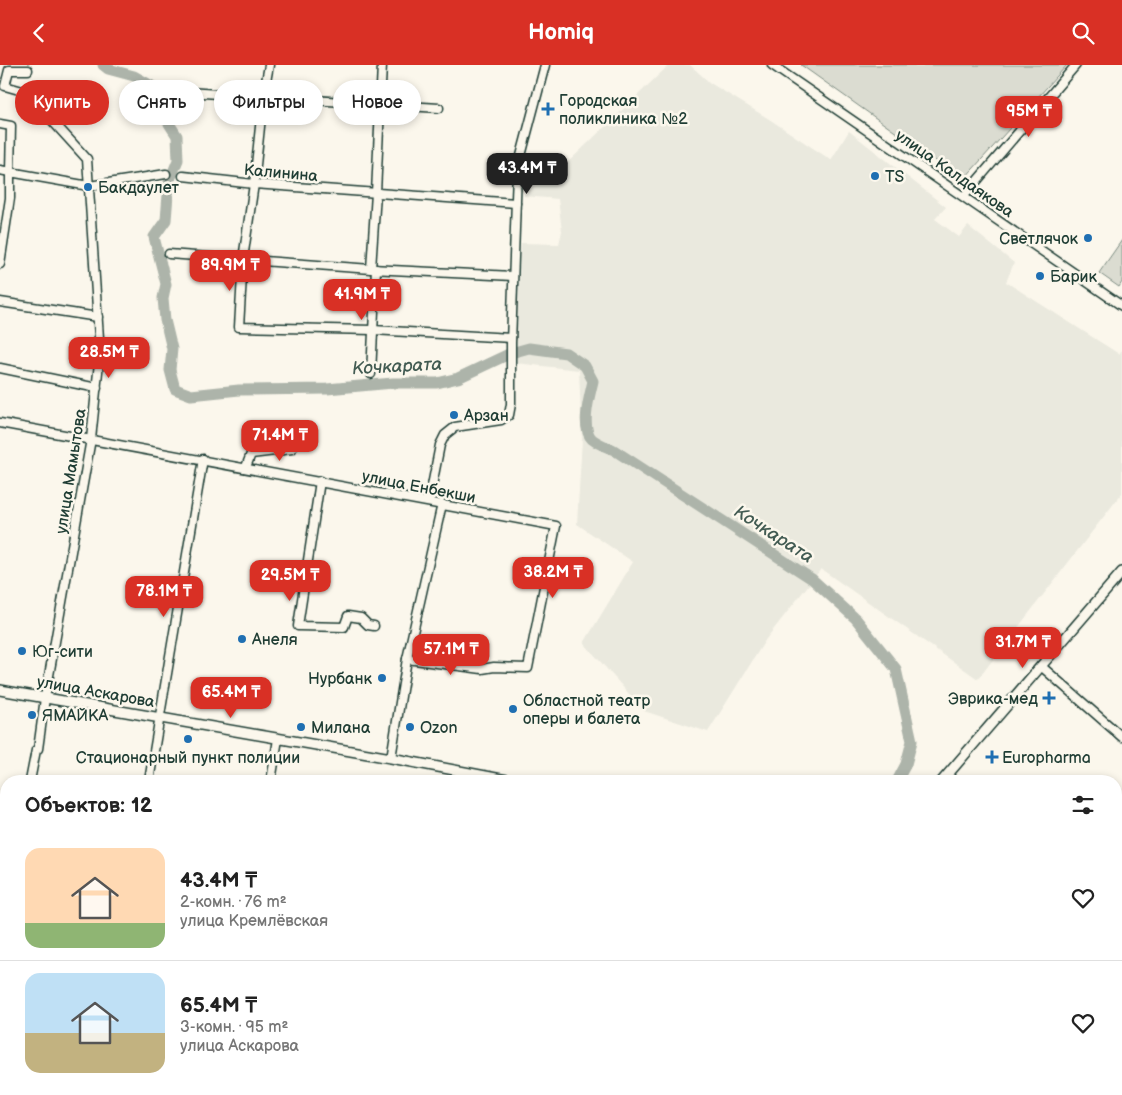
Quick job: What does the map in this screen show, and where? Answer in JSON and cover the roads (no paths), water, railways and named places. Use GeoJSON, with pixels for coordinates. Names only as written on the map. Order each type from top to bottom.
{"type":"FeatureCollection","features":[{"type":"Feature","properties":{"kind":"main road"},"geometry":{"type":"LineString","coordinates":[[947,775],[1122,572]]}},
{"type":"Feature","properties":{"kind":"main road","name":"улица Аскарова"},"geometry":{"type":"LineString","coordinates":[[0,690],[391,758],[476,775]]}},
{"type":"Feature","properties":{"kind":"main road"},"geometry":{"type":"LineString","coordinates":[[458,771],[464,775]]}},
{"type":"Feature","properties":{"kind":"street"},"geometry":{"type":"LineString","coordinates":[[266,80],[269,65]]}},
{"type":"Feature","properties":{"kind":"street"},"geometry":{"type":"LineString","coordinates":[[382,65],[382,80]]}},
{"type":"Feature","properties":{"kind":"street"},"geometry":{"type":"LineString","coordinates":[[429,501],[440,445],[445,435],[455,427],[501,420],[509,415],[511,404],[511,338],[517,171],[544,65]]}},
{"type":"Feature","properties":{"kind":"street","name":"улица Калдаякова"},"geometry":{"type":"LineString","coordinates":[[772,65],[1122,306]]}},
{"type":"Feature","properties":{"kind":"street"},"geometry":{"type":"LineString","coordinates":[[964,196],[1076,65]]}},
{"type":"Feature","properties":{"kind":"street","name":"улица Мамытова"},"geometry":{"type":"LineString","coordinates":[[28,70],[9,70],[5,86],[26,92],[87,159],[100,353],[91,439],[45,697],[38,749],[36,750],[31,775]]}},
{"type":"Feature","properties":{"kind":"street"},"geometry":{"type":"LineString","coordinates":[[421,106],[439,108]]}},
{"type":"Feature","properties":{"kind":"street"},"geometry":{"type":"LineString","coordinates":[[0,124],[11,125],[10,198],[0,265]]}},
{"type":"Feature","properties":{"kind":"street"},"geometry":{"type":"LineString","coordinates":[[260,125],[243,259],[239,327],[373,330],[511,338]]}},
{"type":"Feature","properties":{"kind":"street"},"geometry":{"type":"LineString","coordinates":[[371,374],[373,269],[380,125]]}},
{"type":"Feature","properties":{"kind":"street"},"geometry":{"type":"LineString","coordinates":[[0,170],[88,186],[166,174]]}},
{"type":"Feature","properties":{"kind":"street","name":"Калинина"},"geometry":{"type":"LineString","coordinates":[[183,176],[254,184],[516,203]]}},
{"type":"Feature","properties":{"kind":"street"},"geometry":{"type":"LineString","coordinates":[[169,254],[373,269],[513,276]]}},
{"type":"Feature","properties":{"kind":"street"},"geometry":{"type":"LineString","coordinates":[[0,302],[98,317]]}},
{"type":"Feature","properties":{"kind":"street"},"geometry":{"type":"LineString","coordinates":[[0,369],[97,388]]}},
{"type":"Feature","properties":{"kind":"street","name":"улица Енбекши"},"geometry":{"type":"LineString","coordinates":[[0,423],[203,459],[556,526],[528,669],[494,667],[482,669],[407,659]]}},
{"type":"Feature","properties":{"kind":"street"},"geometry":{"type":"LineString","coordinates":[[246,467],[251,454],[292,449]]}},
{"type":"Feature","properties":{"kind":"street"},"geometry":{"type":"LineString","coordinates":[[150,775],[203,459]]}},
{"type":"Feature","properties":{"kind":"street"},"geometry":{"type":"LineString","coordinates":[[320,481],[298,626],[344,627],[348,616],[361,618],[368,625],[374,626]]}},
{"type":"Feature","properties":{"kind":"street"},"geometry":{"type":"LineString","coordinates":[[391,758],[407,659],[442,504]]}},
{"type":"Feature","properties":{"kind":"street"},"geometry":{"type":"LineString","coordinates":[[1041,666],[1122,737]]}},
{"type":"Feature","properties":{"kind":"street"},"geometry":{"type":"LineString","coordinates":[[272,775],[278,739]]}},
{"type":"Feature","properties":{"kind":"waterway","name":"Кочкарата"},"geometry":{"type":"LineString","coordinates":[[103,65],[108,69],[134,76],[152,86],[161,111],[177,136],[178,160],[169,182],[166,220],[154,237],[166,284],[163,298],[165,320],[172,349],[170,370],[175,389],[191,395],[239,390],[327,389],[393,383],[437,383],[458,378],[511,353],[529,348],[566,353],[585,366],[593,381],[586,419],[588,434],[592,439],[614,450],[812,579],[856,619],[896,669],[912,741],[906,764],[900,775]]}},
{"type":"Feature","properties":{"kind":"place","name":"Городская поликлиника №2"},"geometry":{"type":"Point","coordinates":[548,109]}},
{"type":"Feature","properties":{"kind":"place","name":"TS"},"geometry":{"type":"Point","coordinates":[875,176]}},
{"type":"Feature","properties":{"kind":"place","name":"Бакдаулет"},"geometry":{"type":"Point","coordinates":[88,187]}},
{"type":"Feature","properties":{"kind":"place","name":"Светлячок"},"geometry":{"type":"Point","coordinates":[1088,238]}},
{"type":"Feature","properties":{"kind":"place","name":"Барик"},"geometry":{"type":"Point","coordinates":[1040,276]}},
{"type":"Feature","properties":{"kind":"place","name":"Арзан"},"geometry":{"type":"Point","coordinates":[454,415]}},
{"type":"Feature","properties":{"kind":"place","name":"Анеля"},"geometry":{"type":"Point","coordinates":[242,639]}},
{"type":"Feature","properties":{"kind":"place","name":"Юг-сити"},"geometry":{"type":"Point","coordinates":[22,651]}},
{"type":"Feature","properties":{"kind":"place","name":"Нурбанк"},"geometry":{"type":"Point","coordinates":[382,678]}},
{"type":"Feature","properties":{"kind":"place","name":"Эврика-мед"},"geometry":{"type":"Point","coordinates":[1049,698]}},
{"type":"Feature","properties":{"kind":"place","name":"Областной театр оперы и балета"},"geometry":{"type":"Point","coordinates":[513,709]}},
{"type":"Feature","properties":{"kind":"place","name":"ЯМАЙКА"},"geometry":{"type":"Point","coordinates":[32,715]}},
{"type":"Feature","properties":{"kind":"place","name":"Милана"},"geometry":{"type":"Point","coordinates":[301,727]}},
{"type":"Feature","properties":{"kind":"place","name":"Ozon"},"geometry":{"type":"Point","coordinates":[410,727]}},
{"type":"Feature","properties":{"kind":"place","name":"Стационарный пункт полиции"},"geometry":{"type":"Point","coordinates":[188,739]}},
{"type":"Feature","properties":{"kind":"place","name":"Europharma"},"geometry":{"type":"Point","coordinates":[992,757]}}]}
